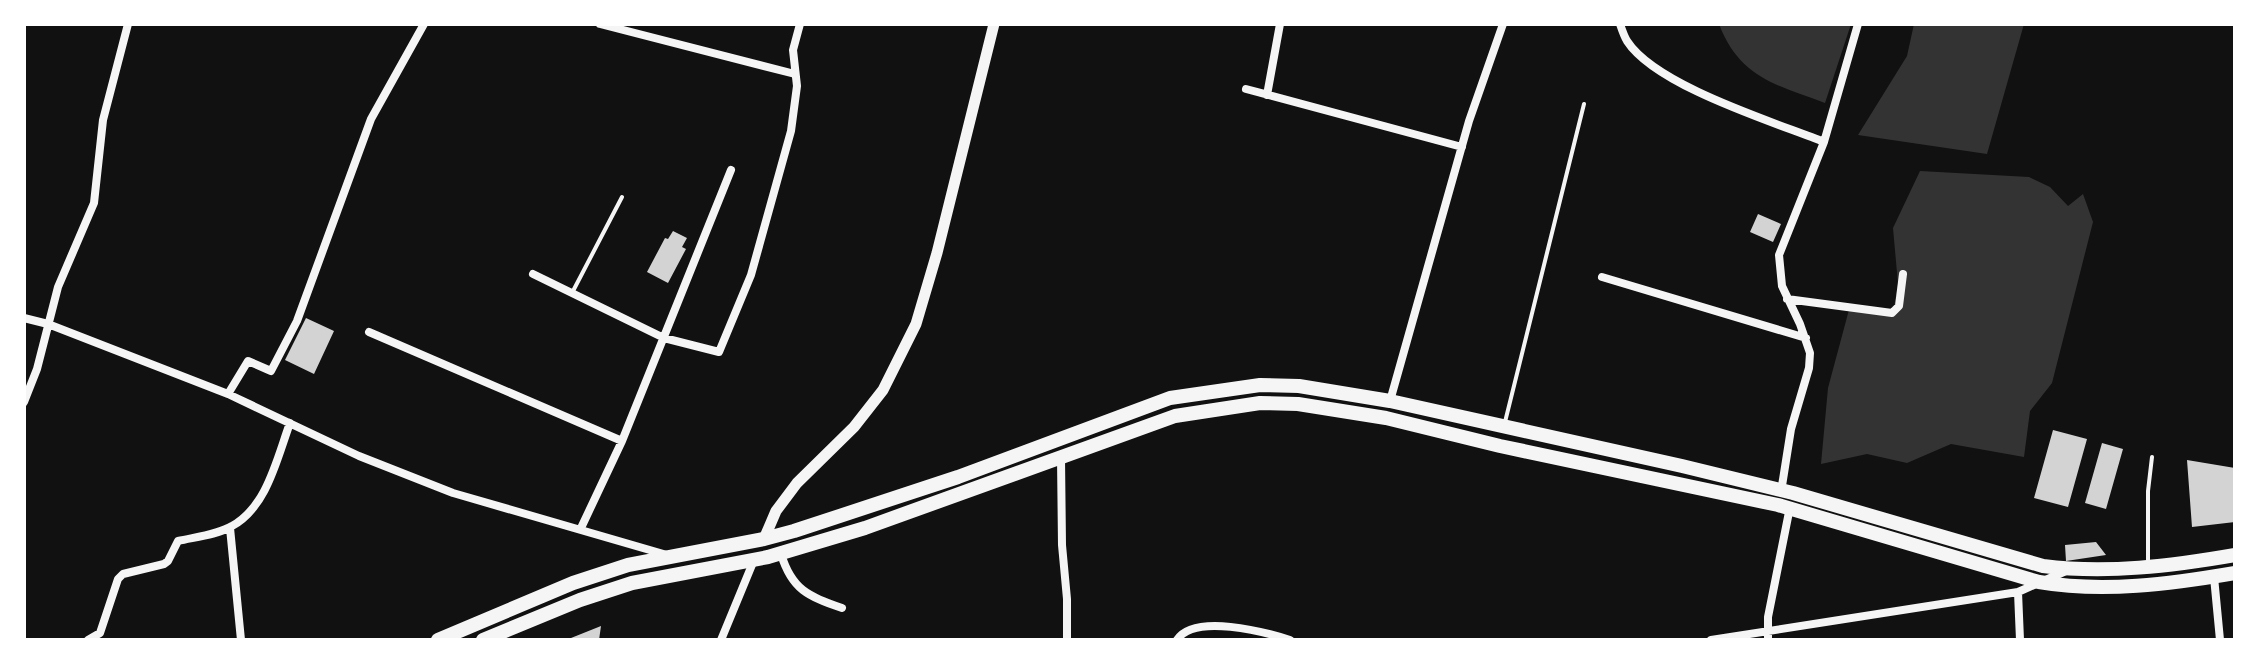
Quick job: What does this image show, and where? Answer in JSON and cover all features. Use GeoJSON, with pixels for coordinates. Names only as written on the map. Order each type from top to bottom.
{"type":"FeatureCollection","features":[{"type":"Feature","properties":{"kind":"highway"},"geometry":{"type":"LineString","coordinates":[[438,640],[530,601],[628,565],[764,539],[859,511],[1170,398],[1260,385],[1299,386],[1390,401],[1727,476],[1786,499],[2039,582],[2096,588],[2235,573]]}},
{"type":"Feature","properties":{"kind":"highway"},"geometry":{"type":"LineString","coordinates":[[483,640],[632,583],[781,554],[865,528],[1175,416],[1221,407],[1273,403],[1386,418],[1723,493],[1786,499],[1934,533],[2015,559],[2069,569],[2148,566],[2235,555]]}},
{"type":"Feature","properties":{"kind":"highway"},"geometry":{"type":"LineString","coordinates":[[1606,468],[1611,451]]}},
{"type":"Feature","properties":{"kind":"highway"},"geometry":{"type":"LineString","coordinates":[[1001,461],[1009,477]]}},
{"type":"Feature","properties":{"kind":"highway"},"geometry":{"type":"LineString","coordinates":[[1723,493],[1727,476]]}},
{"type":"Feature","properties":{"kind":"highway"},"geometry":{"type":"LineString","coordinates":[[530,601],[536,618]]}},
{"type":"Feature","properties":{"kind":"main road"},"geometry":{"type":"LineString","coordinates":[[764,539],[776,511],[797,483],[854,427],[883,390],[916,324],[937,253],[994,24]]}},
{"type":"Feature","properties":{"kind":"street"},"geometry":{"type":"LineString","coordinates":[[24,402],[37,369],[58,287],[94,203],[103,120],[128,24]]}},
{"type":"Feature","properties":{"kind":"street"},"geometry":{"type":"LineString","coordinates":[[228,394],[248,361],[271,371],[297,321],[371,119],[424,24]]}},
{"type":"Feature","properties":{"kind":"street"},"geometry":{"type":"LineString","coordinates":[[600,24],[795,74]]}},
{"type":"Feature","properties":{"kind":"street"},"geometry":{"type":"LineString","coordinates":[[533,274],[664,338],[719,352],[751,275],[791,131],[796,103],[793,50],[800,24]]}},
{"type":"Feature","properties":{"kind":"street"},"geometry":{"type":"LineString","coordinates":[[1267,95],[1280,24]]}},
{"type":"Feature","properties":{"kind":"street"},"geometry":{"type":"LineString","coordinates":[[1390,401],[1462,147],[1503,24]]}},
{"type":"Feature","properties":{"kind":"street"},"geometry":{"type":"LineString","coordinates":[[1620,24],[1626,40],[1636,52],[1671,76],[1713,98],[1824,142]]}},
{"type":"Feature","properties":{"kind":"street"},"geometry":{"type":"LineString","coordinates":[[1768,640],[1786,499],[1791,429],[1809,368],[1806,338],[1787,299],[1779,272],[1779,255],[1824,142],[1858,24]]}},
{"type":"Feature","properties":{"kind":"street"},"geometry":{"type":"LineString","coordinates":[[1246,89],[1462,147]]}},
{"type":"Feature","properties":{"kind":"street"},"geometry":{"type":"LineString","coordinates":[[581,528],[622,441],[731,170]]}},
{"type":"Feature","properties":{"kind":"street"},"geometry":{"type":"LineString","coordinates":[[1787,299],[1892,313],[1899,306],[1903,274]]}},
{"type":"Feature","properties":{"kind":"street"},"geometry":{"type":"LineString","coordinates":[[1602,277],[1806,338]]}},
{"type":"Feature","properties":{"kind":"street"},"geometry":{"type":"LineString","coordinates":[[24,318],[48,324],[228,394],[359,456],[453,493],[581,528],[671,557]]}},
{"type":"Feature","properties":{"kind":"street"},"geometry":{"type":"LineString","coordinates":[[369,332],[622,441]]}},
{"type":"Feature","properties":{"kind":"street"},"geometry":{"type":"LineString","coordinates":[[88,640],[100,633],[114,585],[123,574],[164,564],[178,541],[230,528],[252,511],[266,486],[290,423]]}},
{"type":"Feature","properties":{"kind":"street"},"geometry":{"type":"LineString","coordinates":[[1061,458],[1067,640]]}},
{"type":"Feature","properties":{"kind":"street"},"geometry":{"type":"LineString","coordinates":[[230,528],[241,640]]}},
{"type":"Feature","properties":{"kind":"street"},"geometry":{"type":"LineString","coordinates":[[781,554],[786,572],[797,586],[814,598],[842,608]]}},
{"type":"Feature","properties":{"kind":"street"},"geometry":{"type":"LineString","coordinates":[[721,640],[754,559]]}},
{"type":"Feature","properties":{"kind":"street"},"geometry":{"type":"LineString","coordinates":[[1711,640],[2018,592],[2069,569]]}},
{"type":"Feature","properties":{"kind":"street"},"geometry":{"type":"LineString","coordinates":[[2214,577],[2220,640]]}},
{"type":"Feature","properties":{"kind":"street"},"geometry":{"type":"LineString","coordinates":[[2018,592],[2020,640]]}},
{"type":"Feature","properties":{"kind":"street"},"geometry":{"type":"LineString","coordinates":[[1177,640],[1187,630],[1212,626],[1290,640]]}},
{"type":"Feature","properties":{"kind":"lane"},"geometry":{"type":"LineString","coordinates":[[1504,428],[1584,104]]}},
{"type":"Feature","properties":{"kind":"lane"},"geometry":{"type":"LineString","coordinates":[[572,293],[622,197]]}},
{"type":"Feature","properties":{"kind":"lane"},"geometry":{"type":"LineString","coordinates":[[2148,566],[2148,491],[2152,457]]}},
{"type":"Feature","properties":{"kind":"shaded area"},"geometry":{"type":"Polygon","coordinates":[[[1719,24],[1851,24],[1825,103],[1775,84],[1748,68],[1727,42],[1719,24]]]}},
{"type":"Feature","properties":{"kind":"shaded area"},"geometry":{"type":"Polygon","coordinates":[[[1914,24],[2024,24],[1987,154],[1858,135],[1907,56],[1914,24]]]}},
{"type":"Feature","properties":{"kind":"shaded area"},"geometry":{"type":"Polygon","coordinates":[[[1920,171],[2029,177],[2050,187],[2068,206],[2083,194],[2093,222],[2052,383],[2030,411],[2024,457],[1951,444],[1907,463],[1867,454],[1821,464],[1828,388],[1850,306],[1893,313],[1898,284],[1893,228],[1920,171]]]}},
{"type":"Feature","properties":{"kind":"building"},"geometry":{"type":"Polygon","coordinates":[[[1758,214],[1781,224],[1773,242],[1750,232],[1758,214]]]}},
{"type":"Feature","properties":{"kind":"building"},"geometry":{"type":"Polygon","coordinates":[[[673,231],[687,238],[682,247],[686,249],[668,283],[647,272],[665,238],[668,239],[673,231]]]}},
{"type":"Feature","properties":{"kind":"building"},"geometry":{"type":"Polygon","coordinates":[[[306,318],[334,331],[314,374],[285,360],[306,318]]]}},
{"type":"Feature","properties":{"kind":"building"},"geometry":{"type":"Polygon","coordinates":[[[2053,430],[2087,439],[2068,507],[2034,498],[2053,430]]]}},
{"type":"Feature","properties":{"kind":"building"},"geometry":{"type":"Polygon","coordinates":[[[2102,443],[2123,449],[2106,509],[2085,503],[2102,443]]]}},
{"type":"Feature","properties":{"kind":"building"},"geometry":{"type":"Polygon","coordinates":[[[2187,460],[2235,468],[2235,522],[2192,527],[2187,460]]]}},
{"type":"Feature","properties":{"kind":"building"},"geometry":{"type":"Polygon","coordinates":[[[2096,542],[2106,555],[2066,561],[2065,545],[2096,542]]]}},
{"type":"Feature","properties":{"kind":"building"},"geometry":{"type":"Polygon","coordinates":[[[601,626],[599,640],[566,640],[601,626]]]}}]}
